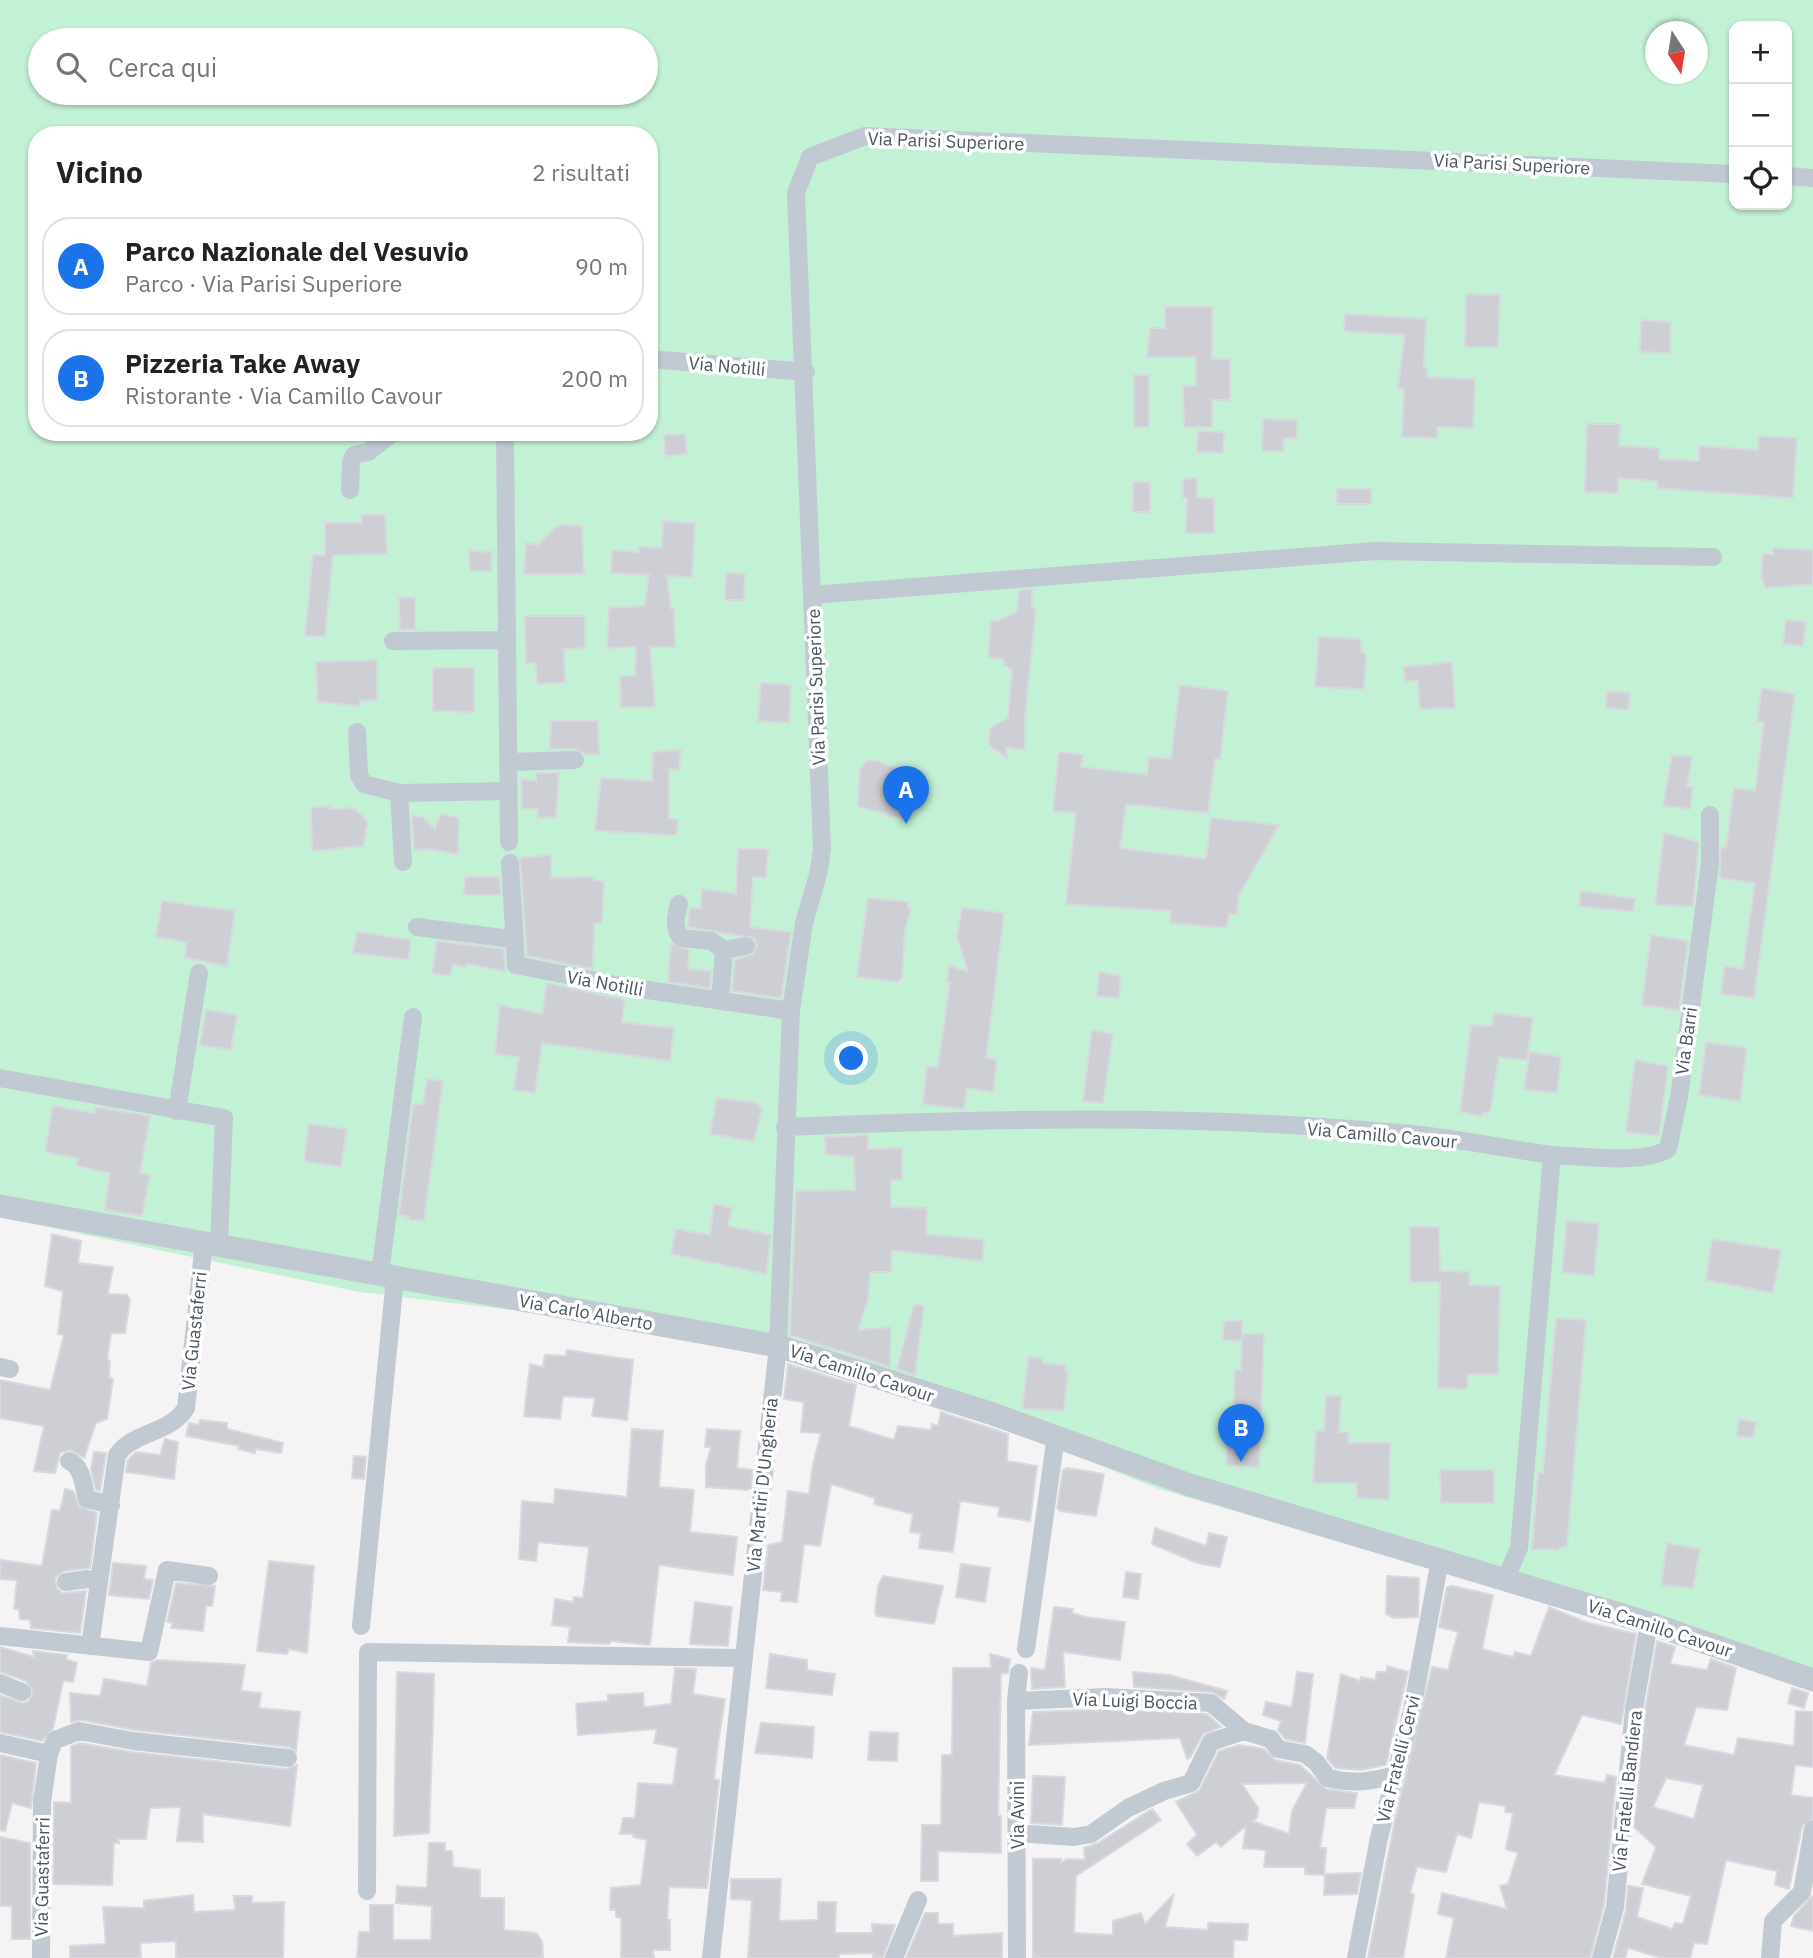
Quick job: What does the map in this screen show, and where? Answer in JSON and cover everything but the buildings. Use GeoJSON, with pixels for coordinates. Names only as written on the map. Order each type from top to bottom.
{"type":"FeatureCollection","features":[{"type":"Feature","properties":{"kind":"street","name":"Via Parisi Superiore"},"geometry":{"type":"LineString","coordinates":[[791,1011],[804,923],[822,849],[806,372],[796,192],[810,157],[865,135],[1729,174]]}},
{"type":"Feature","properties":{"kind":"street"},"geometry":{"type":"LineString","coordinates":[[1792,176],[1813,177]]}},
{"type":"Feature","properties":{"kind":"street","name":"Via Notilli"},"geometry":{"type":"LineString","coordinates":[[658,360],[806,372]]}},
{"type":"Feature","properties":{"kind":"street"},"geometry":{"type":"LineString","coordinates":[[350,490],[351,462],[354,455],[368,453],[383,441]]}},
{"type":"Feature","properties":{"kind":"street"},"geometry":{"type":"LineString","coordinates":[[505,441],[509,842]]}},
{"type":"Feature","properties":{"kind":"street"},"geometry":{"type":"LineString","coordinates":[[812,595],[1375,551],[1713,557]]}},
{"type":"Feature","properties":{"kind":"street"},"geometry":{"type":"LineString","coordinates":[[393,641],[507,640]]}},
{"type":"Feature","properties":{"kind":"street"},"geometry":{"type":"LineString","coordinates":[[357,732],[359,775],[364,784],[399,793],[509,791]]}},
{"type":"Feature","properties":{"kind":"street"},"geometry":{"type":"LineString","coordinates":[[509,762],[575,760]]}},
{"type":"Feature","properties":{"kind":"street"},"geometry":{"type":"LineString","coordinates":[[399,793],[403,862]]}},
{"type":"Feature","properties":{"kind":"street","name":"Via Barri"},"geometry":{"type":"LineString","coordinates":[[1552,1155],[1658,1155],[1668,1149],[1679,1097],[1710,864],[1710,815]]}},
{"type":"Feature","properties":{"kind":"street","name":"Via Notilli"},"geometry":{"type":"LineString","coordinates":[[510,863],[512,939],[516,965],[791,1011]]}},
{"type":"Feature","properties":{"kind":"street"},"geometry":{"type":"LineString","coordinates":[[679,904],[675,918],[677,934],[681,938],[711,941],[723,950],[746,946]]}},
{"type":"Feature","properties":{"kind":"street"},"geometry":{"type":"LineString","coordinates":[[417,927],[512,939]]}},
{"type":"Feature","properties":{"kind":"street"},"geometry":{"type":"LineString","coordinates":[[720,1001],[723,950]]}},
{"type":"Feature","properties":{"kind":"street"},"geometry":{"type":"LineString","coordinates":[[177,1111],[199,973]]}},
{"type":"Feature","properties":{"kind":"street","name":"Via Martiri D'Ungheria"},"geometry":{"type":"LineString","coordinates":[[711,1958],[778,1346],[791,1011]]}},
{"type":"Feature","properties":{"kind":"street"},"geometry":{"type":"LineString","coordinates":[[361,1626],[387,1276],[413,1017]]}},
{"type":"Feature","properties":{"kind":"street"},"geometry":{"type":"LineString","coordinates":[[0,1078],[225,1118],[211,1244]]}},
{"type":"Feature","properties":{"kind":"street","name":"Via Camillo Cavour"},"geometry":{"type":"LineString","coordinates":[[786,1127],[1002,1118],[1129,1118],[1401,1133],[1552,1155]]}},
{"type":"Feature","properties":{"kind":"street"},"geometry":{"type":"LineString","coordinates":[[1506,1578],[1519,1548],[1552,1155]]}},
{"type":"Feature","properties":{"kind":"street","name":"Via Carlo Alberto"},"geometry":{"type":"LineString","coordinates":[[0,1206],[778,1346]]}},
{"type":"Feature","properties":{"kind":"street","name":"Via Guastaferri"},"geometry":{"type":"LineString","coordinates":[[90,1646],[117,1455],[124,1446],[179,1419],[186,1408],[211,1244]]}},
{"type":"Feature","properties":{"kind":"street","name":"Via Camillo Cavour"},"geometry":{"type":"LineString","coordinates":[[778,1346],[1056,1436],[1130,1465],[1266,1509],[1506,1578],[1813,1679]]}},
{"type":"Feature","properties":{"kind":"street"},"geometry":{"type":"LineString","coordinates":[[1026,1649],[1056,1436]]}},
{"type":"Feature","properties":{"kind":"street"},"geometry":{"type":"LineString","coordinates":[[69,1461],[76,1464],[87,1499],[111,1505]]}},
{"type":"Feature","properties":{"kind":"street","name":"Via Fratelli Cervi"},"geometry":{"type":"LineString","coordinates":[[1356,1958],[1379,1838],[1412,1710],[1440,1559]]}},
{"type":"Feature","properties":{"kind":"street"},"geometry":{"type":"LineString","coordinates":[[0,1636],[149,1652],[167,1570],[209,1576]]}},
{"type":"Feature","properties":{"kind":"street"},"geometry":{"type":"LineString","coordinates":[[66,1582],[88,1579],[98,1582]]}},
{"type":"Feature","properties":{"kind":"street","name":"Via Fratelli Bandiera"},"geometry":{"type":"LineString","coordinates":[[1601,1958],[1615,1907],[1634,1709],[1649,1623]]}},
{"type":"Feature","properties":{"kind":"street"},"geometry":{"type":"LineString","coordinates":[[367,1891],[368,1652],[742,1658]]}},
{"type":"Feature","properties":{"kind":"street","name":"Via Avini"},"geometry":{"type":"LineString","coordinates":[[1017,1958],[1016,1701],[1019,1673]]}},
{"type":"Feature","properties":{"kind":"street"},"geometry":{"type":"LineString","coordinates":[[0,1683],[22,1692]]}},
{"type":"Feature","properties":{"kind":"street","name":"Via Luigi Boccia"},"geometry":{"type":"LineString","coordinates":[[1016,1701],[1106,1697],[1211,1703],[1244,1731],[1272,1739],[1278,1749],[1304,1754],[1316,1762],[1328,1779],[1344,1783],[1368,1782],[1394,1775]]}},
{"type":"Feature","properties":{"kind":"street"},"geometry":{"type":"LineString","coordinates":[[0,1743],[49,1754],[55,1740],[79,1731],[133,1741],[288,1758]]}},
{"type":"Feature","properties":{"kind":"street"},"geometry":{"type":"LineString","coordinates":[[1017,1833],[1074,1837],[1091,1833],[1128,1808],[1164,1791],[1191,1783],[1211,1742],[1244,1731]]}},
{"type":"Feature","properties":{"kind":"street","name":"Via Guastaferri"},"geometry":{"type":"LineString","coordinates":[[41,1958],[42,1802],[49,1754]]}},
{"type":"Feature","properties":{"kind":"street"},"geometry":{"type":"LineString","coordinates":[[1770,1958],[1773,1921],[1802,1892],[1813,1829]]}},
{"type":"Feature","properties":{"kind":"street"},"geometry":{"type":"LineString","coordinates":[[894,1958],[918,1900]]}},
{"type":"Feature","properties":{"kind":"green space"},"geometry":{"type":"Polygon","coordinates":[[[0,0],[1813,0],[1813,1682],[1156,1488],[979,1417],[788,1357],[513,1310],[360,1292],[0,1217],[0,0]]]}},
{"type":"Feature","properties":{"kind":"place","name":"Parco Nazionale del Vesuvio"},"geometry":{"type":"Point","coordinates":[906,824]}},
{"type":"Feature","properties":{"kind":"place","name":"Pizzeria Take Away"},"geometry":{"type":"Point","coordinates":[1241,1462]}}]}
